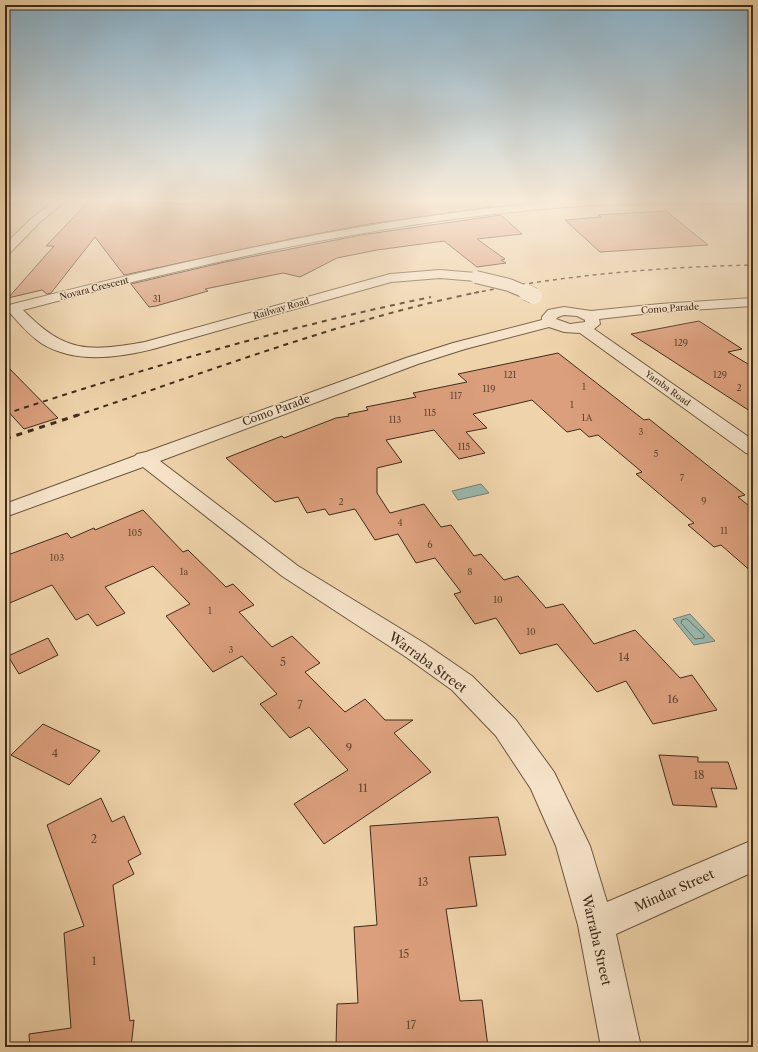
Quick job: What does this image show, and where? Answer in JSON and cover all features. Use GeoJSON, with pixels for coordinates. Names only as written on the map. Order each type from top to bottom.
{"type":"FeatureCollection","features":[{"type":"Feature","properties":{"kind":"street","name":"Novara Crescent"},"geometry":{"type":"LineString","coordinates":[[9,309],[225,256],[264,248]]}},
{"type":"Feature","properties":{"kind":"street","name":"Railway Road"},"geometry":{"type":"LineString","coordinates":[[9,309],[41,336],[57,345],[81,351],[111,352],[147,346],[390,278],[440,274],[476,277],[509,285],[534,296],[554,317]]}},
{"type":"Feature","properties":{"kind":"street","name":"Como Parade"},"geometry":{"type":"LineString","coordinates":[[5,511],[144,458],[433,354],[554,317],[562,327],[660,308],[753,302]]}},
{"type":"Feature","properties":{"kind":"street","name":"Yamba Road"},"geometry":{"type":"LineString","coordinates":[[586,322],[753,449]]}},
{"type":"Feature","properties":{"kind":"street","name":"Warraba Street"},"geometry":{"type":"LineString","coordinates":[[144,458],[290,571],[415,650],[462,684],[506,728],[544,781],[572,846],[596,925],[621,1047]]}},
{"type":"Feature","properties":{"kind":"street","name":"Mindar Street"},"geometry":{"type":"LineString","coordinates":[[596,925],[753,856]]}},
{"type":"Feature","properties":{"kind":"water"},"geometry":{"type":"Polygon","coordinates":[[[481,484],[489,493],[458,500],[452,491],[481,484]]]}},
{"type":"Feature","properties":{"kind":"water"},"geometry":{"type":"Polygon","coordinates":[[[690,614],[715,641],[694,645],[673,619],[690,614]]]}},
{"type":"Feature","properties":{"kind":"building"},"geometry":{"type":"Polygon","coordinates":[[[52,248],[86,248],[51,293],[47,294],[42,290],[8,298],[52,248]]]}},
{"type":"Feature","properties":{"kind":"building"},"geometry":{"type":"Polygon","coordinates":[[[103,248],[248,248],[124,275],[103,248]]]}},
{"type":"Feature","properties":{"kind":"building"},"geometry":{"type":"Polygon","coordinates":[[[295,248],[391,248],[337,258],[300,277],[283,273],[205,289],[208,291],[149,307],[131,284],[225,262],[295,248]]]}},
{"type":"Feature","properties":{"kind":"building"},"geometry":{"type":"Polygon","coordinates":[[[453,248],[490,248],[505,259],[501,260],[506,263],[477,267],[453,248]]]}},
{"type":"Feature","properties":{"kind":"building"},"geometry":{"type":"Polygon","coordinates":[[[596,248],[660,248],[600,252],[596,248]]]}},
{"type":"Feature","properties":{"kind":"building"},"geometry":{"type":"Polygon","coordinates":[[[699,321],[742,349],[728,352],[753,367],[753,413],[631,334],[699,321]]]}},
{"type":"Feature","properties":{"kind":"building"},"geometry":{"type":"Polygon","coordinates":[[[558,353],[644,420],[649,419],[745,495],[738,497],[753,509],[753,573],[721,545],[714,547],[688,525],[694,523],[636,474],[642,472],[598,435],[589,437],[580,429],[567,432],[532,400],[473,414],[487,428],[466,432],[485,453],[459,459],[434,430],[386,440],[402,462],[377,468],[377,493],[390,513],[424,504],[441,527],[451,525],[474,556],[481,554],[504,580],[518,576],[546,608],[563,604],[594,644],[635,630],[680,678],[692,675],[717,710],[653,724],[626,681],[597,692],[557,644],[520,654],[496,618],[475,624],[454,594],[461,592],[435,558],[416,563],[398,534],[375,540],[355,509],[329,515],[325,509],[307,513],[298,497],[275,502],[226,458],[282,436],[284,438],[336,418],[349,416],[348,414],[368,410],[366,407],[416,397],[413,393],[467,382],[458,374],[558,353]]]}},
{"type":"Feature","properties":{"kind":"building"},"geometry":{"type":"Polygon","coordinates":[[[5,364],[58,418],[24,429],[5,408],[5,364]]]}},
{"type":"Feature","properties":{"kind":"building"},"geometry":{"type":"Polygon","coordinates":[[[143,510],[183,552],[188,550],[226,587],[233,584],[254,605],[239,612],[272,647],[292,636],[320,663],[305,672],[345,712],[365,699],[385,720],[413,720],[394,733],[431,772],[324,844],[294,804],[348,770],[309,727],[290,738],[260,704],[277,694],[242,656],[213,672],[166,616],[190,604],[153,566],[105,587],[125,613],[97,626],[88,614],[76,620],[52,585],[5,605],[5,556],[67,533],[71,538],[94,528],[95,530],[143,510]]]}},
{"type":"Feature","properties":{"kind":"building"},"geometry":{"type":"Polygon","coordinates":[[[48,638],[58,655],[19,674],[8,656],[48,638]]]}},
{"type":"Feature","properties":{"kind":"building"},"geometry":{"type":"Polygon","coordinates":[[[43,724],[100,751],[69,785],[11,755],[43,724]]]}},
{"type":"Feature","properties":{"kind":"building"},"geometry":{"type":"Polygon","coordinates":[[[659,755],[698,757],[698,762],[728,762],[737,789],[711,788],[717,807],[673,805],[659,755]]]}},
{"type":"Feature","properties":{"kind":"building"},"geometry":{"type":"Polygon","coordinates":[[[101,798],[112,822],[124,816],[141,854],[128,861],[134,874],[113,885],[130,1021],[134,1020],[131,1047],[30,1047],[29,1034],[71,1028],[64,933],[84,926],[47,825],[101,798]]]}},
{"type":"Feature","properties":{"kind":"building"},"geometry":{"type":"Polygon","coordinates":[[[498,817],[506,855],[469,857],[477,906],[446,909],[460,1001],[482,1000],[488,1047],[336,1047],[337,1004],[358,1003],[354,927],[377,925],[370,826],[498,817]]]}},
{"type":"Feature","properties":{"kind":"railway"},"geometry":{"type":"LineString","coordinates":[[477,293],[543,281],[613,273],[753,265]]}},
{"type":"Feature","properties":{"kind":"railway"},"geometry":{"type":"LineString","coordinates":[[76,416],[326,332],[376,317],[477,293]]}},
{"type":"Feature","properties":{"kind":"railway"},"geometry":{"type":"LineString","coordinates":[[5,414],[163,365],[269,335],[323,321],[431,297]]}},
{"type":"Feature","properties":{"kind":"railway"},"geometry":{"type":"LineString","coordinates":[[5,439],[76,416]]}}]}
